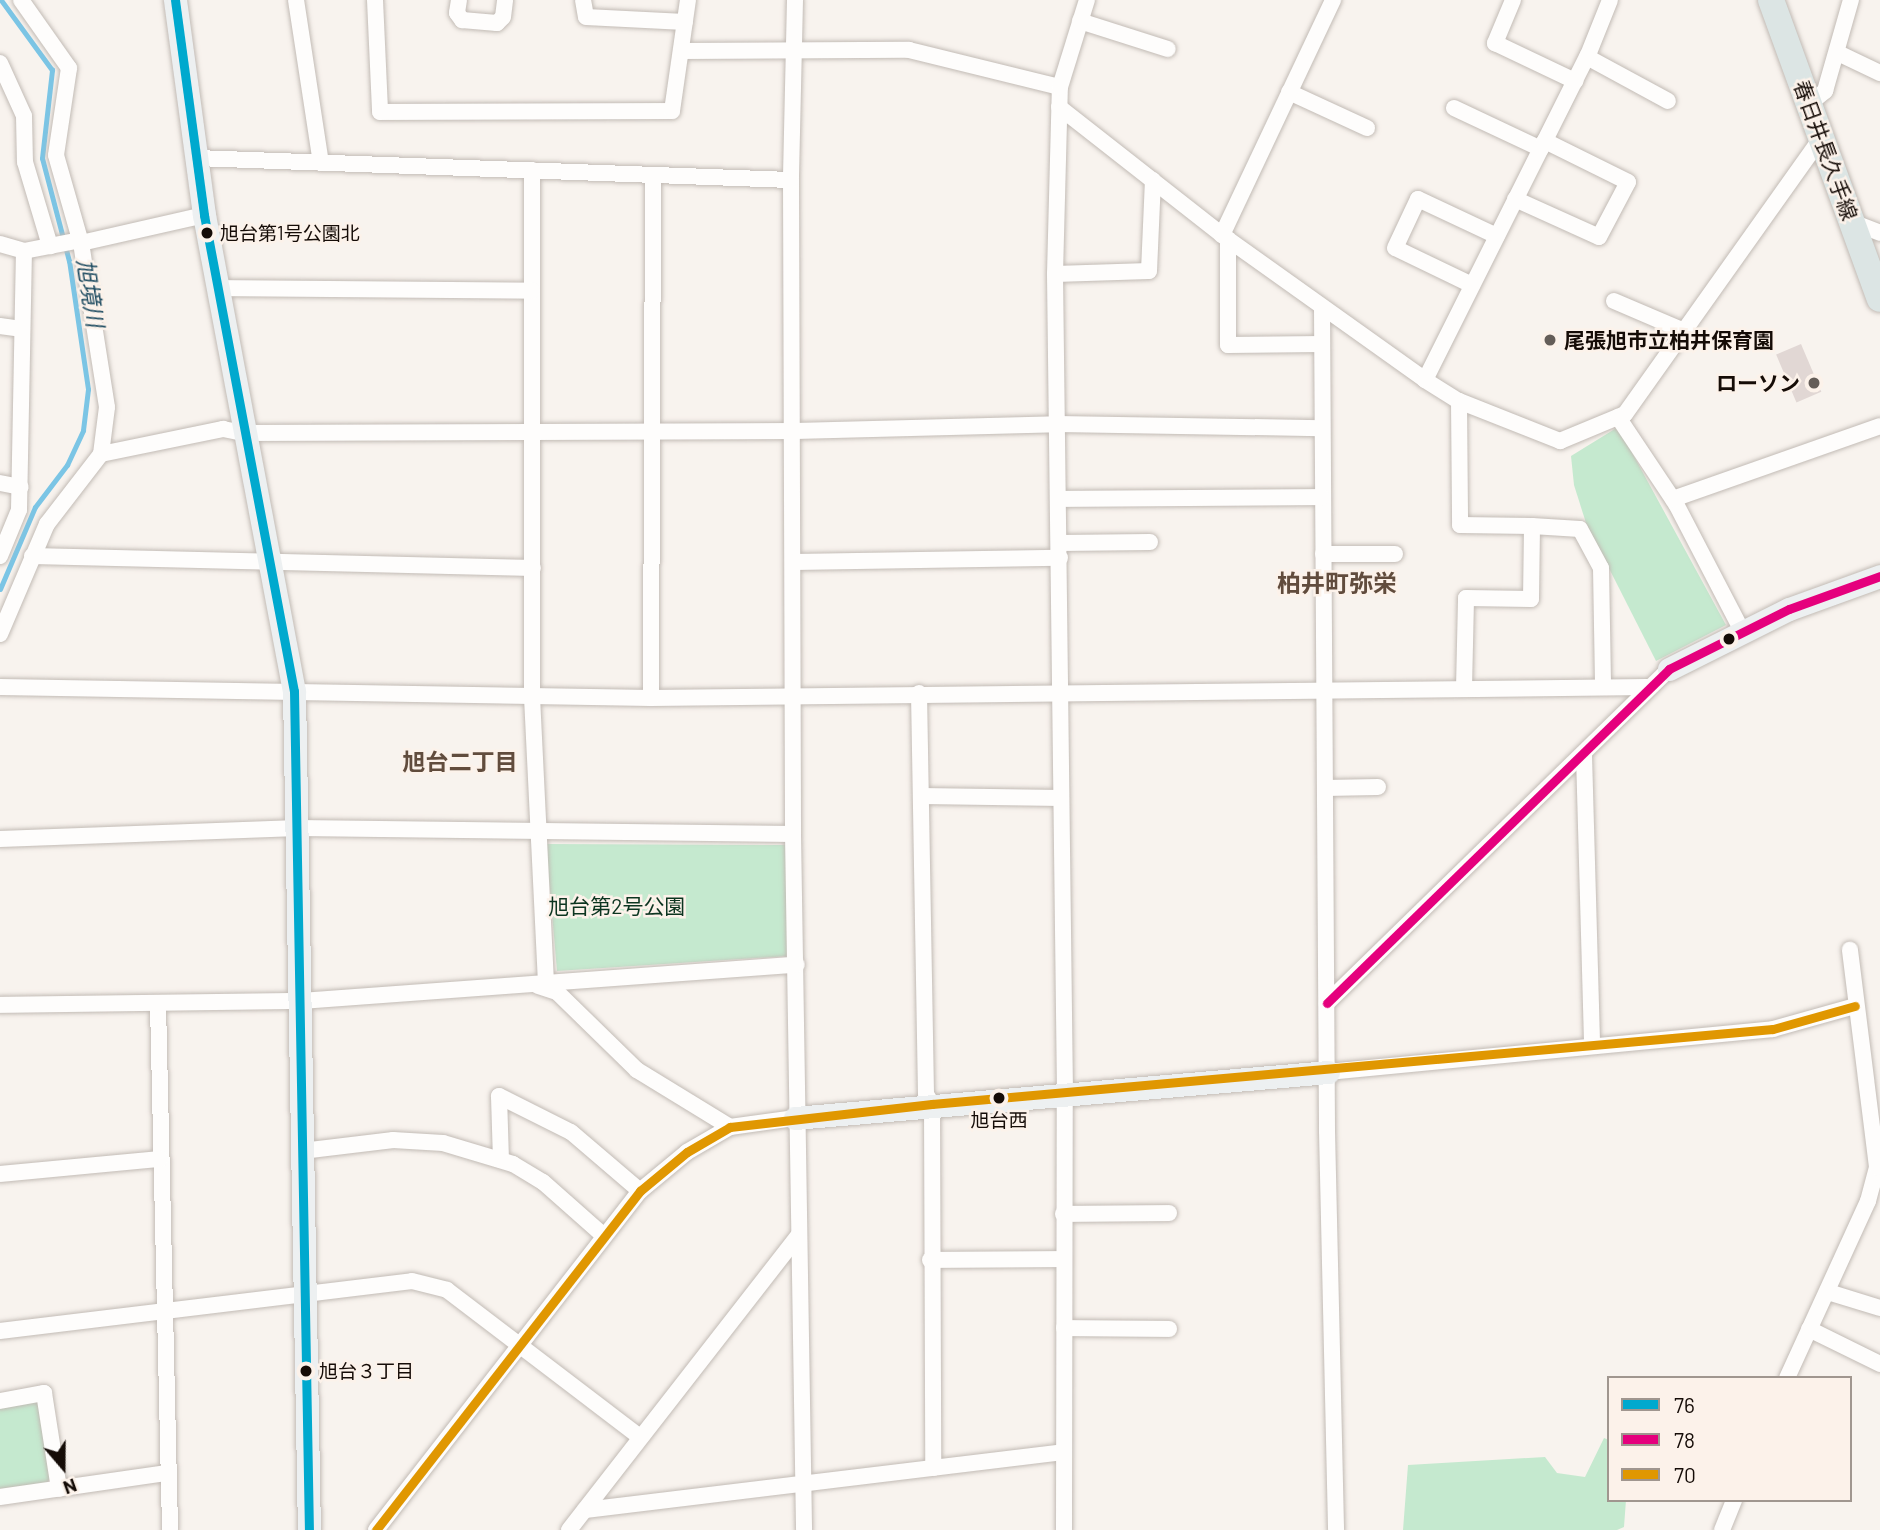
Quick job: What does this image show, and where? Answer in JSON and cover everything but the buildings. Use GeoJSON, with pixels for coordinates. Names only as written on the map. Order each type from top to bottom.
{"type":"FeatureCollection","features":[{"type":"Feature","properties":{"kind":"main road","name":"春日井長久手線"},"geometry":{"type":"LineString","coordinates":[[1771,0],[1880,299]]}},
{"type":"Feature","properties":{"kind":"street"},"geometry":{"type":"LineString","coordinates":[[0,634],[47,524],[101,454],[107,407],[79,241],[56,155],[69,68],[21,0]]}},
{"type":"Feature","properties":{"kind":"street"},"geometry":{"type":"LineString","coordinates":[[174,0],[204,215],[243,433],[294,691],[302,1001],[302,1152],[308,1292],[309,1530]]}},
{"type":"Feature","properties":{"kind":"street"},"geometry":{"type":"LineString","coordinates":[[296,0],[321,163]]}},
{"type":"Feature","properties":{"kind":"street"},"geometry":{"type":"LineString","coordinates":[[375,0],[380,112],[672,111],[688,0]]}},
{"type":"Feature","properties":{"kind":"street"},"geometry":{"type":"LineString","coordinates":[[459,0],[457,13],[462,20],[497,23],[503,17],[505,0]]}},
{"type":"Feature","properties":{"kind":"street"},"geometry":{"type":"LineString","coordinates":[[583,0],[586,17],[685,22]]}},
{"type":"Feature","properties":{"kind":"street"},"geometry":{"type":"LineString","coordinates":[[795,0],[791,180],[795,430],[793,834],[797,965],[795,1118],[804,1530]]}},
{"type":"Feature","properties":{"kind":"street"},"geometry":{"type":"LineString","coordinates":[[1064,1530],[1065,1093],[1055,274],[1060,87],[1087,0]]}},
{"type":"Feature","properties":{"kind":"street"},"geometry":{"type":"LineString","coordinates":[[1322,344],[1228,345],[1225,237],[1333,0]]}},
{"type":"Feature","properties":{"kind":"street"},"geometry":{"type":"LineString","coordinates":[[1513,0],[1495,43],[1575,81]]}},
{"type":"Feature","properties":{"kind":"street"},"geometry":{"type":"LineString","coordinates":[[1809,104],[1825,91],[1851,0]]}},
{"type":"Feature","properties":{"kind":"street"},"geometry":{"type":"LineString","coordinates":[[1425,380],[1587,57],[1604,2]]}},
{"type":"Feature","properties":{"kind":"street"},"geometry":{"type":"LineString","coordinates":[[1080,21],[1168,49]]}},
{"type":"Feature","properties":{"kind":"street"},"geometry":{"type":"LineString","coordinates":[[682,51],[909,50],[1060,87]]}},
{"type":"Feature","properties":{"kind":"street"},"geometry":{"type":"LineString","coordinates":[[1838,53],[1880,74]]}},
{"type":"Feature","properties":{"kind":"street"},"geometry":{"type":"LineString","coordinates":[[1587,57],[1668,101]]}},
{"type":"Feature","properties":{"kind":"street"},"geometry":{"type":"LineString","coordinates":[[0,63],[24,116],[25,162],[54,245]]}},
{"type":"Feature","properties":{"kind":"street"},"geometry":{"type":"LineString","coordinates":[[1289,92],[1367,128]]}},
{"type":"Feature","properties":{"kind":"street"},"geometry":{"type":"LineString","coordinates":[[1059,107],[1225,237],[1322,309],[1425,380],[1459,401],[1560,441],[1625,414],[1821,138]]}},
{"type":"Feature","properties":{"kind":"street"},"geometry":{"type":"LineString","coordinates":[[1454,108],[1628,182],[1599,237],[1515,199]]}},
{"type":"Feature","properties":{"kind":"street"},"geometry":{"type":"LineString","coordinates":[[196,158],[532,170],[653,178],[791,180]]}},
{"type":"Feature","properties":{"kind":"street"},"geometry":{"type":"LineString","coordinates":[[532,170],[532,697],[539,982]]}},
{"type":"Feature","properties":{"kind":"street"},"geometry":{"type":"LineString","coordinates":[[651,698],[653,178]]}},
{"type":"Feature","properties":{"kind":"street"},"geometry":{"type":"LineString","coordinates":[[1055,274],[1149,271],[1153,180]]}},
{"type":"Feature","properties":{"kind":"street"},"geometry":{"type":"LineString","coordinates":[[1472,285],[1395,248],[1419,199],[1497,236]]}},
{"type":"Feature","properties":{"kind":"street"},"geometry":{"type":"LineString","coordinates":[[0,244],[24,251],[204,215]]}},
{"type":"Feature","properties":{"kind":"street"},"geometry":{"type":"LineString","coordinates":[[1852,222],[1880,233]]}},
{"type":"Feature","properties":{"kind":"street"},"geometry":{"type":"LineString","coordinates":[[0,556],[5,532],[19,510],[21,487],[24,251]]}},
{"type":"Feature","properties":{"kind":"street"},"geometry":{"type":"LineString","coordinates":[[218,288],[531,291]]}},
{"type":"Feature","properties":{"kind":"street"},"geometry":{"type":"LineString","coordinates":[[1614,301],[1684,331]]}},
{"type":"Feature","properties":{"kind":"street"},"geometry":{"type":"LineString","coordinates":[[1322,309],[1327,1003],[1336,1530]]}},
{"type":"Feature","properties":{"kind":"street"},"geometry":{"type":"LineString","coordinates":[[0,326],[22,329]]}},
{"type":"Feature","properties":{"kind":"street"},"geometry":{"type":"LineString","coordinates":[[1459,401],[1460,525],[1580,528],[1601,568],[1603,686]]}},
{"type":"Feature","properties":{"kind":"street"},"geometry":{"type":"LineString","coordinates":[[1618,417],[1673,499],[1742,631]]}},
{"type":"Feature","properties":{"kind":"street"},"geometry":{"type":"LineString","coordinates":[[101,454],[223,429],[243,433],[530,432],[654,428],[795,430],[1057,424],[1322,428]]}},
{"type":"Feature","properties":{"kind":"street"},"geometry":{"type":"LineString","coordinates":[[1673,499],[1880,426]]}},
{"type":"Feature","properties":{"kind":"street"},"geometry":{"type":"LineString","coordinates":[[0,483],[21,487]]}},
{"type":"Feature","properties":{"kind":"street"},"geometry":{"type":"LineString","coordinates":[[1058,499],[1322,497]]}},
{"type":"Feature","properties":{"kind":"street"},"geometry":{"type":"LineString","coordinates":[[1464,688],[1466,598],[1531,598],[1532,526]]}},
{"type":"Feature","properties":{"kind":"street"},"geometry":{"type":"LineString","coordinates":[[794,562],[1060,551],[1150,541]]}},
{"type":"Feature","properties":{"kind":"street"},"geometry":{"type":"LineString","coordinates":[[1323,554],[1395,554]]}},
{"type":"Feature","properties":{"kind":"street"},"geometry":{"type":"LineString","coordinates":[[32,556],[533,568]]}},
{"type":"Feature","properties":{"kind":"street"},"geometry":{"type":"LineString","coordinates":[[1327,1003],[1584,755],[1647,687],[1669,669],[1742,631],[1880,576]]}},
{"type":"Feature","properties":{"kind":"street"},"geometry":{"type":"LineString","coordinates":[[0,687],[651,698],[1647,687]]}},
{"type":"Feature","properties":{"kind":"street"},"geometry":{"type":"LineString","coordinates":[[919,694],[926,1094],[932,1104],[930,1260],[933,1468]]}},
{"type":"Feature","properties":{"kind":"street"},"geometry":{"type":"LineString","coordinates":[[1584,755],[1592,1046]]}},
{"type":"Feature","properties":{"kind":"street"},"geometry":{"type":"LineString","coordinates":[[1325,788],[1378,787]]}},
{"type":"Feature","properties":{"kind":"street"},"geometry":{"type":"LineString","coordinates":[[921,796],[1061,798]]}},
{"type":"Feature","properties":{"kind":"street"},"geometry":{"type":"LineString","coordinates":[[0,839],[298,828],[793,834]]}},
{"type":"Feature","properties":{"kind":"street"},"geometry":{"type":"LineString","coordinates":[[1788,1376],[1868,1201],[1877,1167],[1850,950]]}},
{"type":"Feature","properties":{"kind":"street"},"geometry":{"type":"LineString","coordinates":[[0,1005],[302,1001],[797,965]]}},
{"type":"Feature","properties":{"kind":"street"},"geometry":{"type":"LineString","coordinates":[[539,982],[557,992],[637,1070],[730,1127]]}},
{"type":"Feature","properties":{"kind":"street"},"geometry":{"type":"LineString","coordinates":[[158,1004],[162,1309],[170,1530]]}},
{"type":"Feature","properties":{"kind":"street"},"geometry":{"type":"LineString","coordinates":[[376,1530],[603,1235],[640,1191],[687,1152],[730,1127],[932,1104],[1328,1072],[1773,1029],[1855,1006]]}},
{"type":"Feature","properties":{"kind":"street"},"geometry":{"type":"LineString","coordinates":[[501,1160],[499,1096],[571,1132],[640,1191]]}},
{"type":"Feature","properties":{"kind":"street"},"geometry":{"type":"LineString","coordinates":[[302,1152],[393,1140],[443,1143],[501,1160],[543,1182],[603,1235]]}},
{"type":"Feature","properties":{"kind":"street"},"geometry":{"type":"LineString","coordinates":[[0,1174],[160,1159]]}},
{"type":"Feature","properties":{"kind":"street"},"geometry":{"type":"LineString","coordinates":[[1063,1214],[1169,1213]]}},
{"type":"Feature","properties":{"kind":"street"},"geometry":{"type":"LineString","coordinates":[[569,1530],[799,1235]]}},
{"type":"Feature","properties":{"kind":"street"},"geometry":{"type":"LineString","coordinates":[[930,1260],[1063,1259]]}},
{"type":"Feature","properties":{"kind":"street"},"geometry":{"type":"LineString","coordinates":[[0,1331],[162,1309],[412,1281],[447,1290],[640,1437]]}},
{"type":"Feature","properties":{"kind":"street"},"geometry":{"type":"LineString","coordinates":[[1828,1292],[1880,1308]]}},
{"type":"Feature","properties":{"kind":"street"},"geometry":{"type":"LineString","coordinates":[[1064,1328],[1169,1329]]}},
{"type":"Feature","properties":{"kind":"street"},"geometry":{"type":"LineString","coordinates":[[1809,1329],[1880,1364]]}},
{"type":"Feature","properties":{"kind":"street"},"geometry":{"type":"LineString","coordinates":[[0,1401],[44,1393],[59,1489]]}},
{"type":"Feature","properties":{"kind":"street"},"geometry":{"type":"LineString","coordinates":[[585,1510],[1065,1452]]}},
{"type":"Feature","properties":{"kind":"street"},"geometry":{"type":"LineString","coordinates":[[0,1497],[167,1473]]}},
{"type":"Feature","properties":{"kind":"street"},"geometry":{"type":"LineString","coordinates":[[1723,1530],[1733,1502]]}},
{"type":"Feature","properties":{"kind":"green space"},"geometry":{"type":"Polygon","coordinates":[[[1618,427],[1726,625],[1656,661],[1586,523],[1574,485],[1571,456],[1618,427]]]}},
{"type":"Feature","properties":{"kind":"green space","name":"旭台第2号公園"},"geometry":{"type":"Polygon","coordinates":[[[546,844],[786,845],[789,956],[557,971],[546,844]]]}},
{"type":"Feature","properties":{"kind":"green space"},"geometry":{"type":"Polygon","coordinates":[[[35,1398],[42,1403],[51,1476],[47,1483],[0,1490],[0,1403],[35,1398]]]}},
{"type":"Feature","properties":{"kind":"green space"},"geometry":{"type":"Polygon","coordinates":[[[1604,1438],[1607,1439],[1607,1502],[1626,1502],[1624,1527],[1617,1530],[1403,1530],[1408,1465],[1545,1457],[1557,1473],[1585,1477],[1604,1438]]]}},
{"type":"Feature","properties":{"kind":"waterway","name":"旭境川"},"geometry":{"type":"LineString","coordinates":[[0,589],[35,507],[67,465],[83,430],[88,389],[69,261],[42,158],[52,70],[1,0]]}},
{"type":"Feature","properties":{"kind":"transit line","name":"76"},"geometry":{"type":"LineString","coordinates":[[175,0],[204,215],[294,691],[309,1530]]}},
{"type":"Feature","properties":{"kind":"transit line","name":"78"},"geometry":{"type":"LineString","coordinates":[[1327,1003],[1669,669],[1789,609],[1880,576]]}},
{"type":"Feature","properties":{"kind":"transit line","name":"70"},"geometry":{"type":"LineString","coordinates":[[376,1530],[640,1191],[687,1152],[730,1127],[932,1104],[1773,1029],[1855,1006]]}},
{"type":"Feature","properties":{"kind":"place","name":"旭台第1号公園北"},"geometry":{"type":"Point","coordinates":[207,233]}},
{"type":"Feature","properties":{"kind":"place","name":"尾張旭市立柏井保育園"},"geometry":{"type":"Point","coordinates":[1550,340]}},
{"type":"Feature","properties":{"kind":"place","name":"ローソン"},"geometry":{"type":"Point","coordinates":[1814,383]}},
{"type":"Feature","properties":{"kind":"place","name":"旭台西"},"geometry":{"type":"Point","coordinates":[999,1098]}},
{"type":"Feature","properties":{"kind":"place","name":"旭台３丁目"},"geometry":{"type":"Point","coordinates":[306,1371]}},
{"type":"Feature","properties":{"kind":"district","name":"柏井町弥栄"},"geometry":{"type":"Point","coordinates":[1337,583]}},
{"type":"Feature","properties":{"kind":"district","name":"旭台二丁目"},"geometry":{"type":"Point","coordinates":[460,761]}}]}
